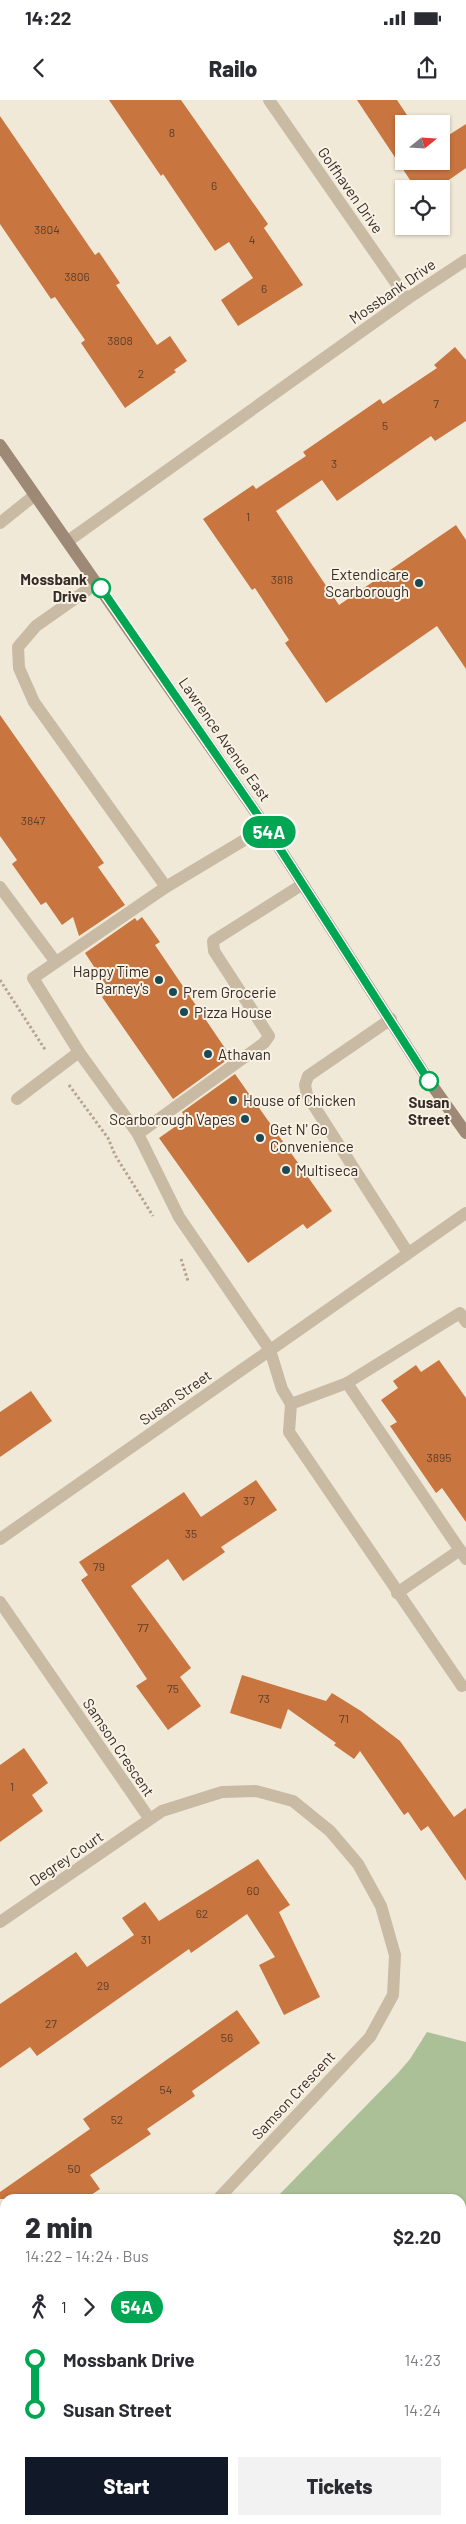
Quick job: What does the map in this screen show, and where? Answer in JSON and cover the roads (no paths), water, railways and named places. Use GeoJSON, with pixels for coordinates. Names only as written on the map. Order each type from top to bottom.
{"type":"FeatureCollection","features":[{"type":"Feature","properties":{"kind":"main road","name":"Lawrence Avenue East"},"geometry":{"type":"LineString","coordinates":[[0,445],[266,827],[391,1019],[429,1081],[466,1133]]}},
{"type":"Feature","properties":{"kind":"street","name":"Golfhaven Drive"},"geometry":{"type":"LineString","coordinates":[[269,100],[407,299]]}},
{"type":"Feature","properties":{"kind":"street","name":"Mossbank Drive"},"geometry":{"type":"LineString","coordinates":[[68,541],[407,299],[466,260]]}},
{"type":"Feature","properties":{"kind":"street"},"geometry":{"type":"LineString","coordinates":[[0,523],[35,495]]}},
{"type":"Feature","properties":{"kind":"street"},"geometry":{"type":"LineString","coordinates":[[97,583],[36,626],[18,647],[19,668],[34,702],[166,887]]}},
{"type":"Feature","properties":{"kind":"street"},"geometry":{"type":"LineString","coordinates":[[266,827],[166,887],[55,961],[33,978],[79,1052],[138,1134],[179,1217],[270,1350],[282,1389],[292,1404],[288,1432],[462,1686]]}},
{"type":"Feature","properties":{"kind":"street"},"geometry":{"type":"LineString","coordinates":[[138,1134],[264,1043],[269,1036],[214,951],[213,942],[303,884]]}},
{"type":"Feature","properties":{"kind":"street"},"geometry":{"type":"LineString","coordinates":[[0,887],[55,961]]}},
{"type":"Feature","properties":{"kind":"street"},"geometry":{"type":"LineString","coordinates":[[391,1019],[308,1076],[304,1085],[307,1094],[408,1253]]}},
{"type":"Feature","properties":{"kind":"street"},"geometry":{"type":"LineString","coordinates":[[17,1099],[79,1052]]}},
{"type":"Feature","properties":{"kind":"street","name":"Susan Street"},"geometry":{"type":"LineString","coordinates":[[0,1539],[466,1213]]}},
{"type":"Feature","properties":{"kind":"street"},"geometry":{"type":"LineString","coordinates":[[292,1404],[347,1383],[460,1313],[466,1322]]}},
{"type":"Feature","properties":{"kind":"street"},"geometry":{"type":"LineString","coordinates":[[347,1383],[463,1554],[398,1592]]}},
{"type":"Feature","properties":{"kind":"street","name":"Samson Crescent"},"geometry":{"type":"LineString","coordinates":[[0,1602],[149,1818],[162,1810],[222,1792],[256,1791],[293,1800],[330,1831],[358,1864],[382,1906],[395,1955],[393,1995],[370,2037],[223,2194]]}},
{"type":"Feature","properties":{"kind":"street","name":"Degrey Court"},"geometry":{"type":"LineString","coordinates":[[0,1922],[149,1818]]}},
{"type":"Feature","properties":{"kind":"place","name":"Extendicare Scarborough"},"geometry":{"type":"Point","coordinates":[419,583]}},
{"type":"Feature","properties":{"kind":"place","name":"Mossbank Drive"},"geometry":{"type":"Point","coordinates":[101,588]}},
{"type":"Feature","properties":{"kind":"place","name":"Happy Time Barney's"},"geometry":{"type":"Point","coordinates":[159,980]}},
{"type":"Feature","properties":{"kind":"place","name":"Prem Grocerie"},"geometry":{"type":"Point","coordinates":[173,992]}},
{"type":"Feature","properties":{"kind":"place","name":"Pizza House"},"geometry":{"type":"Point","coordinates":[184,1012]}},
{"type":"Feature","properties":{"kind":"place","name":"Athavan"},"geometry":{"type":"Point","coordinates":[208,1054]}},
{"type":"Feature","properties":{"kind":"place","name":"Susan Street"},"geometry":{"type":"Point","coordinates":[429,1081]}},
{"type":"Feature","properties":{"kind":"place","name":"House of Chicken"},"geometry":{"type":"Point","coordinates":[233,1100]}},
{"type":"Feature","properties":{"kind":"place","name":"Scarborough Vapes"},"geometry":{"type":"Point","coordinates":[245,1119]}},
{"type":"Feature","properties":{"kind":"place","name":"Get N' Go Convenience"},"geometry":{"type":"Point","coordinates":[260,1138]}},
{"type":"Feature","properties":{"kind":"place","name":"Multiseca"},"geometry":{"type":"Point","coordinates":[286,1170]}}]}
